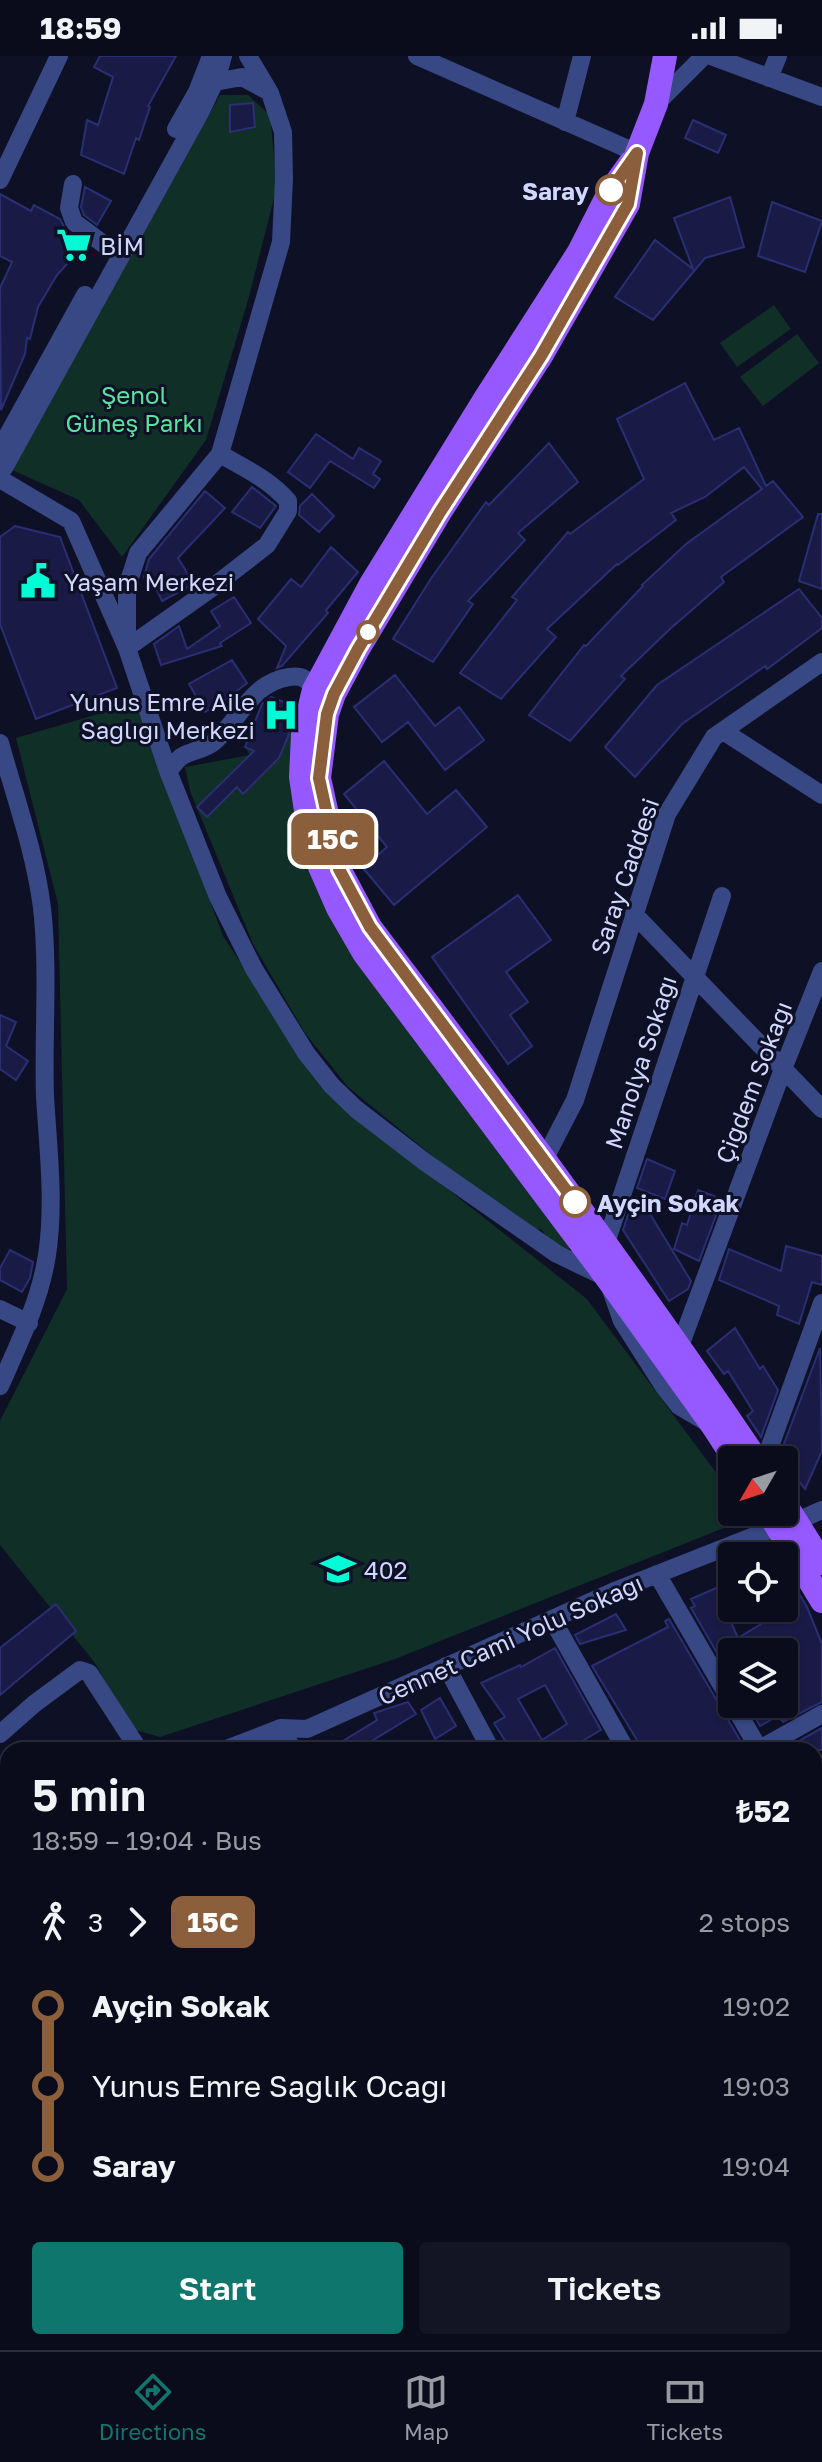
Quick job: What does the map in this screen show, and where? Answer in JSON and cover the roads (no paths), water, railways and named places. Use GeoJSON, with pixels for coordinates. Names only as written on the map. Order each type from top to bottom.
{"type":"FeatureCollection","features":[{"type":"Feature","properties":{"kind":"main road"},"geometry":{"type":"LineString","coordinates":[[665,56],[656,104],[637,153],[628,204],[541,356],[440,512],[358,649],[324,692],[327,714],[319,778],[339,869],[370,927],[537,1168],[615,1273],[726,1446]]}},
{"type":"Feature","properties":{"kind":"main road"},"geometry":{"type":"LineString","coordinates":[[537,1168],[606,1243],[615,1273],[680,1346],[748,1446]]}},
{"type":"Feature","properties":{"kind":"main road"},"geometry":{"type":"LineString","coordinates":[[786,1526],[822,1601]]}},
{"type":"Feature","properties":{"kind":"main road"},"geometry":{"type":"LineString","coordinates":[[790,1526],[822,1563]]}},
{"type":"Feature","properties":{"kind":"street"},"geometry":{"type":"LineString","coordinates":[[0,180],[59,56]]}},
{"type":"Feature","properties":{"kind":"street"},"geometry":{"type":"LineString","coordinates":[[0,449],[197,92],[211,56]]}},
{"type":"Feature","properties":{"kind":"street"},"geometry":{"type":"LineString","coordinates":[[0,471],[35,414],[215,82],[223,56]]}},
{"type":"Feature","properties":{"kind":"street"},"geometry":{"type":"LineString","coordinates":[[127,648],[127,587],[138,553],[220,454],[281,242],[283,132],[270,93],[248,56]]}},
{"type":"Feature","properties":{"kind":"street"},"geometry":{"type":"LineString","coordinates":[[417,56],[637,153]]}},
{"type":"Feature","properties":{"kind":"street"},"geometry":{"type":"LineString","coordinates":[[461,75],[467,56]]}},
{"type":"Feature","properties":{"kind":"street"},"geometry":{"type":"LineString","coordinates":[[565,122],[582,56]]}},
{"type":"Feature","properties":{"kind":"street"},"geometry":{"type":"LineString","coordinates":[[656,104],[704,56]]}},
{"type":"Feature","properties":{"kind":"street"},"geometry":{"type":"LineString","coordinates":[[711,56],[822,97]]}},
{"type":"Feature","properties":{"kind":"street"},"geometry":{"type":"LineString","coordinates":[[769,78],[778,56]]}},
{"type":"Feature","properties":{"kind":"street"},"geometry":{"type":"LineString","coordinates":[[215,82],[242,77],[270,93]]}},
{"type":"Feature","properties":{"kind":"street"},"geometry":{"type":"LineString","coordinates":[[73,184],[69,208],[74,222],[110,249]]}},
{"type":"Feature","properties":{"kind":"street"},"geometry":{"type":"LineString","coordinates":[[127,648],[267,545],[288,511],[288,501],[278,489],[220,454]]}},
{"type":"Feature","properties":{"kind":"street"},"geometry":{"type":"LineString","coordinates":[[0,479],[71,521],[127,648],[168,771],[218,897],[254,969],[306,1053],[332,1086],[356,1109],[437,1171],[557,1254],[615,1273]]}},
{"type":"Feature","properties":{"kind":"street","name":"Saray Caddesi"},"geometry":{"type":"LineString","coordinates":[[537,1168],[575,1100],[667,814],[714,737],[818,669]]}},
{"type":"Feature","properties":{"kind":"street"},"geometry":{"type":"LineString","coordinates":[[168,771],[182,757],[206,748],[223,734],[251,698],[265,686],[299,676],[324,692]]}},
{"type":"Feature","properties":{"kind":"street"},"geometry":{"type":"LineString","coordinates":[[723,731],[822,795]]}},
{"type":"Feature","properties":{"kind":"street"},"geometry":{"type":"LineString","coordinates":[[0,743],[36,872],[42,907],[50,1218],[47,1254],[29,1323],[0,1386]]}},
{"type":"Feature","properties":{"kind":"street","name":"Manolya Sokağı"},"geometry":{"type":"LineString","coordinates":[[606,1243],[722,896]]}},
{"type":"Feature","properties":{"kind":"street"},"geometry":{"type":"LineString","coordinates":[[634,914],[822,1109]]}},
{"type":"Feature","properties":{"kind":"street","name":"Çiğdem Sokağı"},"geometry":{"type":"LineString","coordinates":[[680,1346],[822,971]]}},
{"type":"Feature","properties":{"kind":"street"},"geometry":{"type":"LineString","coordinates":[[770,1446],[822,1303]]}},
{"type":"Feature","properties":{"kind":"street"},"geometry":{"type":"LineString","coordinates":[[0,1309],[29,1323]]}},
{"type":"Feature","properties":{"kind":"street","name":"Cennet Cami Yolu Sokağı"},"geometry":{"type":"LineString","coordinates":[[798,1514],[822,1510]]}},
{"type":"Feature","properties":{"kind":"street","name":"Cennet Cami Yolu Sokağı"},"geometry":{"type":"LineString","coordinates":[[245,1742],[281,1728],[307,1729],[760,1526]]}},
{"type":"Feature","properties":{"kind":"street"},"geometry":{"type":"LineString","coordinates":[[657,1574],[718,1679]]}},
{"type":"Feature","properties":{"kind":"street"},"geometry":{"type":"LineString","coordinates":[[552,1619],[621,1742]]}},
{"type":"Feature","properties":{"kind":"street"},"geometry":{"type":"LineString","coordinates":[[446,1666],[487,1742]]}},
{"type":"Feature","properties":{"kind":"street"},"geometry":{"type":"LineString","coordinates":[[0,1734],[80,1670],[89,1673],[134,1742]]}},
{"type":"Feature","properties":{"kind":"street"},"geometry":{"type":"LineString","coordinates":[[789,1742],[822,1714]]}},
{"type":"Feature","properties":{"kind":"street"},"geometry":{"type":"LineString","coordinates":[[741,1718],[754,1742]]}},
{"type":"Feature","properties":{"kind":"street"},"geometry":{"type":"LineString","coordinates":[[281,1728],[289,1742]]}},
{"type":"Feature","properties":{"kind":"place","name":"Saray"},"geometry":{"type":"Point","coordinates":[611,190]}},
{"type":"Feature","properties":{"kind":"place","name":"BİM"},"geometry":{"type":"Point","coordinates":[74,245]}},
{"type":"Feature","properties":{"kind":"place","name":"Yaşam Merkezi"},"geometry":{"type":"Point","coordinates":[38,581]}},
{"type":"Feature","properties":{"kind":"place","name":"Yunus Emre Aile Sağlığı Merkezi"},"geometry":{"type":"Point","coordinates":[281,715]}},
{"type":"Feature","properties":{"kind":"place","name":"Ayçin Sokak"},"geometry":{"type":"Point","coordinates":[575,1202]}},
{"type":"Feature","properties":{"kind":"place","name":"402"},"geometry":{"type":"Point","coordinates":[338,1569]}},
{"type":"Feature","properties":{"kind":"park label","name":"Şenol Güneş Parkı"},"geometry":{"type":"Point","coordinates":[134,408]}}]}
